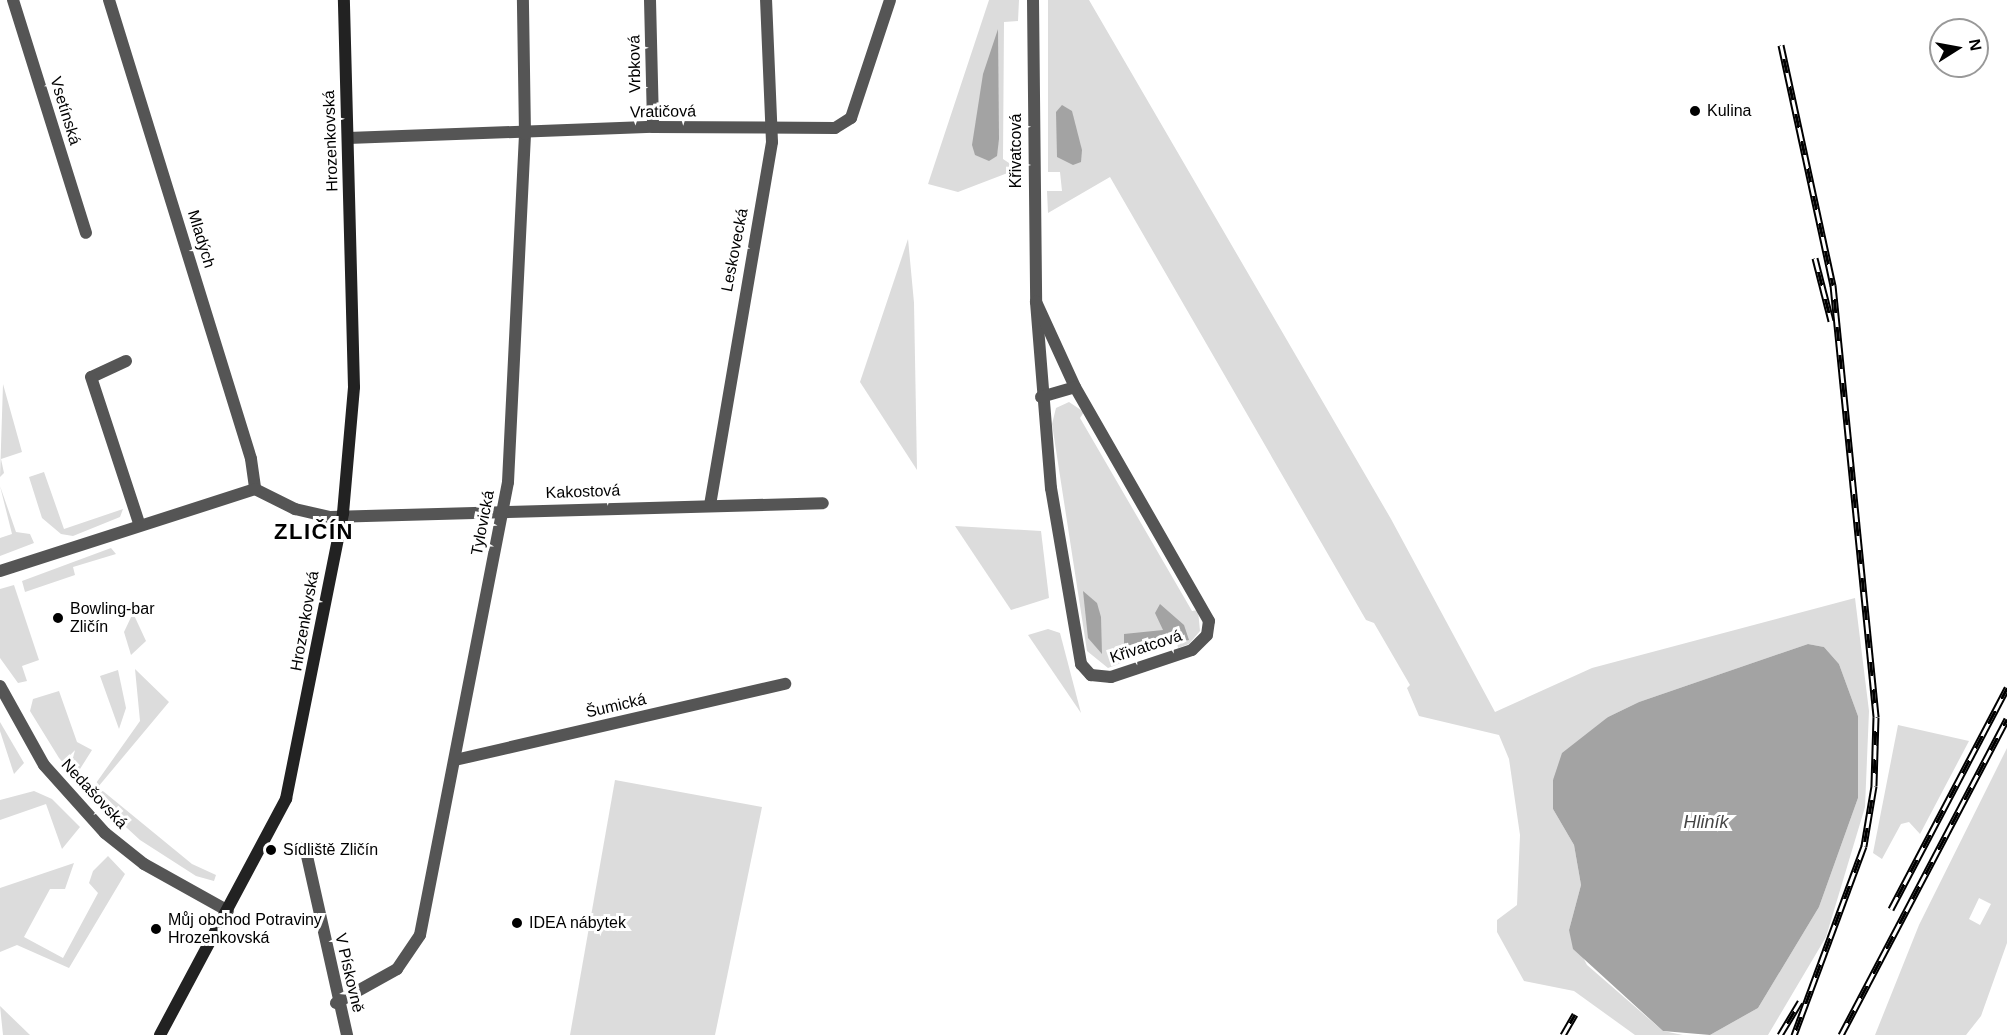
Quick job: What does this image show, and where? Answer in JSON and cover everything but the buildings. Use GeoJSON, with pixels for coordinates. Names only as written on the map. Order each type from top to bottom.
{"type":"FeatureCollection","features":[{"type":"Feature","properties":{"kind":"street","name":"Vsetínská"},"geometry":{"type":"LineString","coordinates":[[13,0],[86,233]]}},
{"type":"Feature","properties":{"kind":"street","name":"Mladých"},"geometry":{"type":"LineString","coordinates":[[109,0],[251,459],[255,489]]}},
{"type":"Feature","properties":{"kind":"street","name":"Hrozenkovská"},"geometry":{"type":"LineString","coordinates":[[160,1035],[286,800],[343,513],[354,387],[344,0]]}},
{"type":"Feature","properties":{"kind":"street","name":"Tylovická"},"geometry":{"type":"LineString","coordinates":[[336,1003],[397,969],[417,943],[455,760],[502,511],[525,134],[523,0]]}},
{"type":"Feature","properties":{"kind":"street","name":"Vrbková"},"geometry":{"type":"LineString","coordinates":[[651,0],[653,127]]}},
{"type":"Feature","properties":{"kind":"street","name":"Leskovecká"},"geometry":{"type":"LineString","coordinates":[[710,505],[771,127],[766,0]]}},
{"type":"Feature","properties":{"kind":"street","name":"Vratičová"},"geometry":{"type":"LineString","coordinates":[[348,138],[525,134],[653,127],[831,128],[849,120],[890,0]]}},
{"type":"Feature","properties":{"kind":"street","name":"Křivatcová"},"geometry":{"type":"LineString","coordinates":[[1033,0],[1036,302],[1041,397],[1073,637],[1085,670],[1111,677],[1192,650],[1205,640],[1210,625],[1075,387],[1036,302]]}},
{"type":"Feature","properties":{"kind":"street"},"geometry":{"type":"LineString","coordinates":[[126,361],[91,377],[139,523]]}},
{"type":"Feature","properties":{"kind":"street"},"geometry":{"type":"LineString","coordinates":[[1041,397],[1075,387]]}},
{"type":"Feature","properties":{"kind":"street"},"geometry":{"type":"LineString","coordinates":[[0,571],[139,523],[255,489],[316,516],[343,513]]}},
{"type":"Feature","properties":{"kind":"street","name":"Kakostová"},"geometry":{"type":"LineString","coordinates":[[343,513],[823,503]]}},
{"type":"Feature","properties":{"kind":"street","name":"Šumická"},"geometry":{"type":"LineString","coordinates":[[455,760],[785,684]]}},
{"type":"Feature","properties":{"kind":"street","name":"Nedašovská"},"geometry":{"type":"LineString","coordinates":[[0,686],[44,765],[105,834],[144,864],[228,911]]}},
{"type":"Feature","properties":{"kind":"street","name":"V Pískovně"},"geometry":{"type":"LineString","coordinates":[[305,847],[336,1003],[347,1035]]}},
{"type":"Feature","properties":{"kind":"shaded area"},"geometry":{"type":"Polygon","coordinates":[[[989,0],[1019,0],[1018,21],[1004,22],[1003,159],[1018,169],[958,192],[928,184],[989,0]]]}},
{"type":"Feature","properties":{"kind":"shaded area"},"geometry":{"type":"Polygon","coordinates":[[[1048,0],[1089,0],[1391,519],[1495,712],[1592,668],[1855,598],[1869,711],[1865,807],[1826,937],[1768,1035],[1710,1035],[1758,1008],[1819,907],[1858,798],[1858,716],[1839,664],[1824,647],[1808,644],[1639,702],[1608,717],[1553,780],[1553,809],[1574,845],[1581,885],[1569,930],[1587,965],[1663,1031],[1683,1035],[1635,1035],[1574,991],[1524,981],[1497,932],[1497,920],[1517,905],[1520,835],[1509,759],[1499,735],[1419,716],[1407,688],[1410,685],[1374,623],[1366,620],[1110,177],[1048,213],[1047,191],[1062,191],[1060,172],[1048,172],[1048,0]]]}},
{"type":"Feature","properties":{"kind":"shaded area"},"geometry":{"type":"Polygon","coordinates":[[[908,239],[914,303],[917,470],[860,382],[908,239]]]}},
{"type":"Feature","properties":{"kind":"shaded area"},"geometry":{"type":"Polygon","coordinates":[[[3,384],[22,452],[1,459],[4,473],[0,477],[3,384]]]}},
{"type":"Feature","properties":{"kind":"shaded area"},"geometry":{"type":"Polygon","coordinates":[[[1069,402],[1084,412],[1080,418],[1192,611],[1198,610],[1200,631],[1189,644],[1178,648],[1177,642],[1108,668],[1087,651],[1052,424],[1056,408],[1069,402]]]}},
{"type":"Feature","properties":{"kind":"shaded area"},"geometry":{"type":"Polygon","coordinates":[[[44,472],[64,529],[123,509],[120,517],[73,536],[61,534],[42,518],[29,477],[44,472]]]}},
{"type":"Feature","properties":{"kind":"shaded area"},"geometry":{"type":"Polygon","coordinates":[[[0,486],[16,532],[30,534],[34,543],[0,556],[0,538],[12,534],[0,486]]]}},
{"type":"Feature","properties":{"kind":"shaded area"},"geometry":{"type":"Polygon","coordinates":[[[955,526],[1041,531],[1049,598],[1011,610],[955,526]]]}},
{"type":"Feature","properties":{"kind":"shaded area"},"geometry":{"type":"Polygon","coordinates":[[[111,548],[116,554],[73,567],[75,575],[25,592],[22,581],[111,548]]]}},
{"type":"Feature","properties":{"kind":"shaded area"},"geometry":{"type":"Polygon","coordinates":[[[14,585],[39,660],[22,666],[27,681],[18,683],[0,658],[0,589],[14,585]]]}},
{"type":"Feature","properties":{"kind":"shaded area"},"geometry":{"type":"Polygon","coordinates":[[[133,613],[146,641],[131,655],[124,632],[133,613]]]}},
{"type":"Feature","properties":{"kind":"shaded area"},"geometry":{"type":"Polygon","coordinates":[[[1048,629],[1060,633],[1081,713],[1028,635],[1048,629]]]}},
{"type":"Feature","properties":{"kind":"shaded area"},"geometry":{"type":"Polygon","coordinates":[[[135,669],[169,702],[98,787],[192,864],[216,875],[214,881],[196,876],[140,840],[89,793],[140,721],[135,669]]]}},
{"type":"Feature","properties":{"kind":"shaded area"},"geometry":{"type":"Polygon","coordinates":[[[118,670],[126,708],[119,729],[100,676],[118,670]]]}},
{"type":"Feature","properties":{"kind":"shaded area"},"geometry":{"type":"Polygon","coordinates":[[[59,691],[77,742],[92,750],[80,769],[71,771],[59,758],[30,711],[33,699],[59,691]]]}},
{"type":"Feature","properties":{"kind":"shaded area"},"geometry":{"type":"Polygon","coordinates":[[[0,722],[24,763],[14,774],[0,731],[0,722]]]}},
{"type":"Feature","properties":{"kind":"shaded area"},"geometry":{"type":"Polygon","coordinates":[[[1898,725],[1969,741],[1920,834],[1909,822],[1901,824],[1882,859],[1873,853],[1898,725]]]}},
{"type":"Feature","properties":{"kind":"shaded area"},"geometry":{"type":"Polygon","coordinates":[[[2007,748],[2007,943],[1981,1016],[1966,1035],[1875,1035],[1919,925],[2007,748]],[[1979,898],[1969,919],[1980,925],[1991,904],[1979,898]]]}},
{"type":"Feature","properties":{"kind":"shaded area"},"geometry":{"type":"Polygon","coordinates":[[[615,780],[762,807],[715,1035],[570,1035],[615,780]]]}},
{"type":"Feature","properties":{"kind":"shaded area"},"geometry":{"type":"Polygon","coordinates":[[[34,791],[52,799],[80,827],[62,849],[46,804],[0,820],[0,800],[34,791]]]}},
{"type":"Feature","properties":{"kind":"shaded area"},"geometry":{"type":"Polygon","coordinates":[[[108,856],[125,874],[69,968],[17,945],[0,952],[0,888],[74,863],[65,889],[50,889],[24,937],[63,958],[98,893],[89,883],[93,871],[108,856]]]}},
{"type":"Feature","properties":{"kind":"shaded area"},"geometry":{"type":"Polygon","coordinates":[[[0,1006],[30,1035],[3,1035],[0,1006]]]}},
{"type":"Feature","properties":{"kind":"water"},"geometry":{"type":"Polygon","coordinates":[[[998,29],[999,139],[997,156],[989,161],[975,155],[972,145],[983,74],[998,29]]]}},
{"type":"Feature","properties":{"kind":"water"},"geometry":{"type":"Polygon","coordinates":[[[1062,105],[1072,111],[1082,150],[1081,162],[1073,165],[1057,157],[1056,112],[1062,105]]]}},
{"type":"Feature","properties":{"kind":"water"},"geometry":{"type":"Polygon","coordinates":[[[1083,591],[1097,603],[1101,617],[1102,654],[1088,638],[1083,591]]]}},
{"type":"Feature","properties":{"kind":"water"},"geometry":{"type":"Polygon","coordinates":[[[1160,604],[1184,625],[1189,640],[1150,647],[1124,645],[1124,634],[1163,630],[1155,613],[1160,604]]]}},
{"type":"Feature","properties":{"kind":"water","name":"Hliník"},"geometry":{"type":"Polygon","coordinates":[[[1808,644],[1824,647],[1839,664],[1858,716],[1858,798],[1819,907],[1758,1008],[1710,1035],[1663,1031],[1573,949],[1569,930],[1581,885],[1574,845],[1553,809],[1553,780],[1562,753],[1608,717],[1639,702],[1808,644]]]}},
{"type":"Feature","properties":{"kind":"railway"},"geometry":{"type":"LineString","coordinates":[[1781,45],[1833,285],[1876,717],[1874,786],[1864,846],[1794,1035]]}},
{"type":"Feature","properties":{"kind":"railway"},"geometry":{"type":"LineString","coordinates":[[1815,258],[1831,321]]}},
{"type":"Feature","properties":{"kind":"railway"},"geometry":{"type":"LineString","coordinates":[[1891,909],[2007,688]]}},
{"type":"Feature","properties":{"kind":"railway"},"geometry":{"type":"LineString","coordinates":[[1841,1035],[2007,719]]}},
{"type":"Feature","properties":{"kind":"railway"},"geometry":{"type":"LineString","coordinates":[[1780,1035],[1800,1002]]}},
{"type":"Feature","properties":{"kind":"railway"},"geometry":{"type":"LineString","coordinates":[[1563,1035],[1575,1014]]}},
{"type":"Feature","properties":{"kind":"place","name":"Kulina"},"geometry":{"type":"Point","coordinates":[1695,111]}},
{"type":"Feature","properties":{"kind":"place","name":"Bowling-bar Zličín"},"geometry":{"type":"Point","coordinates":[58,618]}},
{"type":"Feature","properties":{"kind":"place","name":"Sídliště Zličín"},"geometry":{"type":"Point","coordinates":[271,850]}},
{"type":"Feature","properties":{"kind":"place","name":"IDEA nábytek"},"geometry":{"type":"Point","coordinates":[517,923]}},
{"type":"Feature","properties":{"kind":"place","name":"Můj obchod Potraviny Hrozenkovská"},"geometry":{"type":"Point","coordinates":[156,929]}},
{"type":"Feature","properties":{"kind":"district","name":"ZLIČÍN"},"geometry":{"type":"Point","coordinates":[314,532]}}]}
